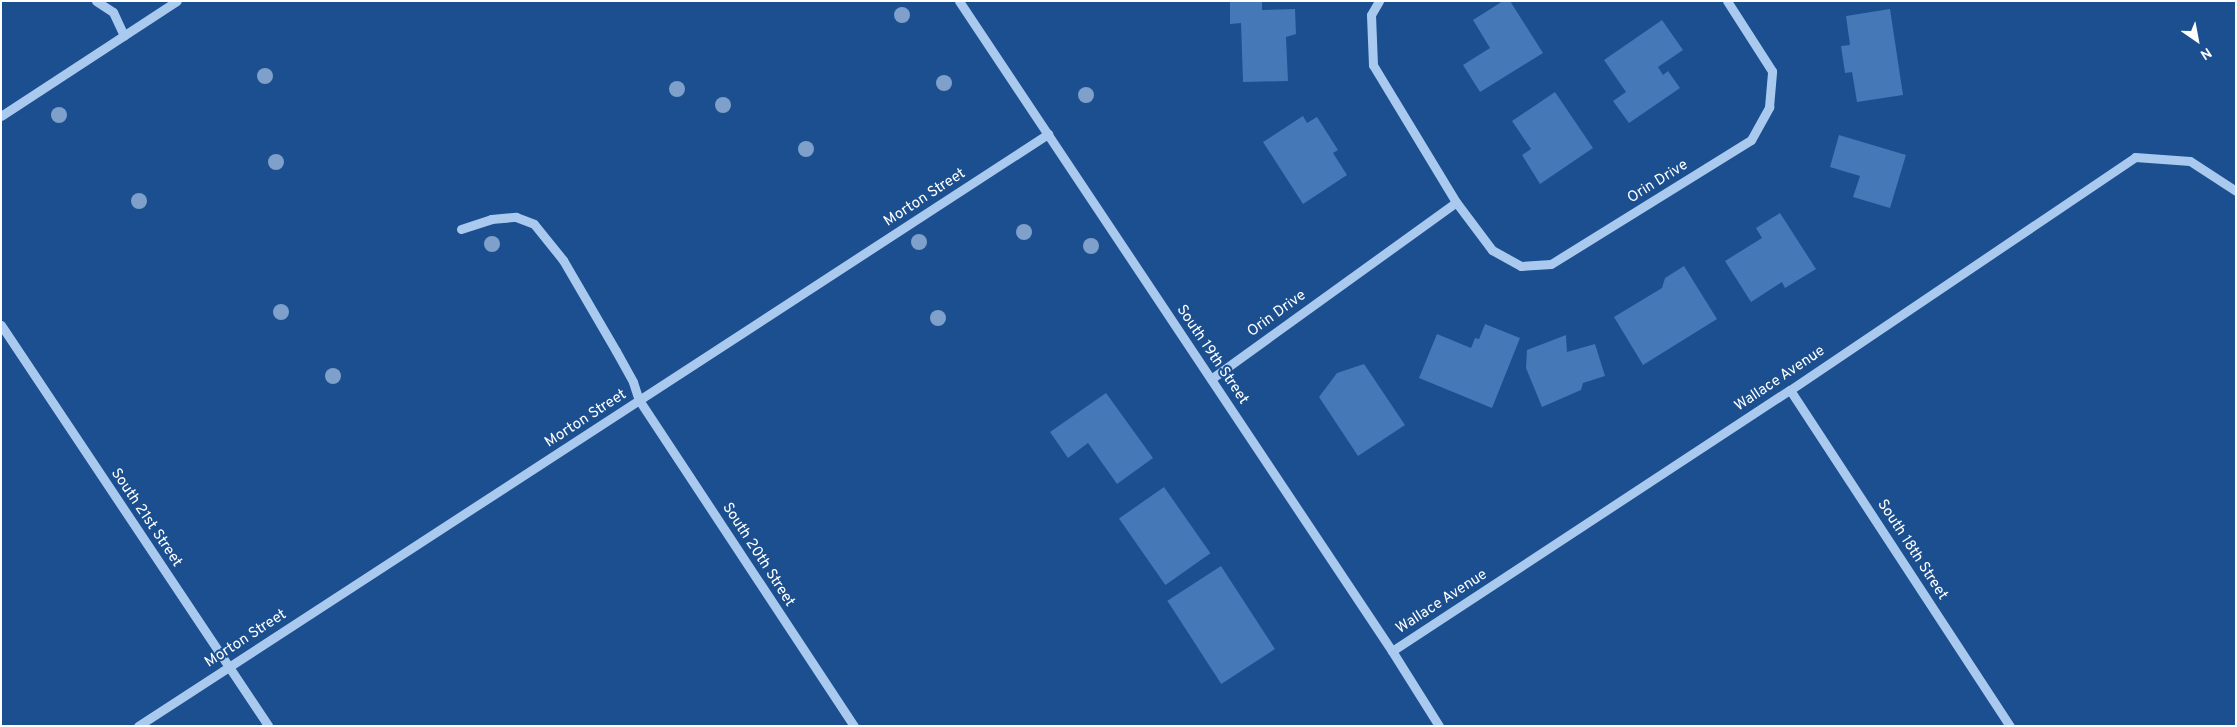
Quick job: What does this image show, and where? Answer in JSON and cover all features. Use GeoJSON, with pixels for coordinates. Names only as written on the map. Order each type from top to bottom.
{"type":"FeatureCollection","features":[{"type":"Feature","properties":{"kind":"street"},"geometry":{"type":"LineString","coordinates":[[96,1],[113,12],[124,36]]}},
{"type":"Feature","properties":{"kind":"street"},"geometry":{"type":"LineString","coordinates":[[1,116],[177,1]]}},
{"type":"Feature","properties":{"kind":"street","name":"South 19th Street"},"geometry":{"type":"LineString","coordinates":[[960,1],[1392,651],[1439,726]]}},
{"type":"Feature","properties":{"kind":"street","name":"Orin Drive"},"geometry":{"type":"LineString","coordinates":[[1378,1],[1371,15],[1373,65],[1456,202],[1492,250],[1521,266],[1551,264],[1751,140],[1769,107],[1772,71],[1727,1]]}},
{"type":"Feature","properties":{"kind":"street","name":"Morton Street"},"geometry":{"type":"LineString","coordinates":[[138,726],[1048,134]]}},
{"type":"Feature","properties":{"kind":"street","name":"Wallace Avenue"},"geometry":{"type":"LineString","coordinates":[[1392,651],[1790,390],[2134,157],[2190,161],[2236,190]]}},
{"type":"Feature","properties":{"kind":"street","name":"Orin Drive"},"geometry":{"type":"LineString","coordinates":[[1211,379],[1456,202]]}},
{"type":"Feature","properties":{"kind":"street","name":"South 20th Street"},"geometry":{"type":"LineString","coordinates":[[461,229],[500,218],[516,217],[534,224],[563,260],[594,311],[633,382],[640,400],[854,726]]}},
{"type":"Feature","properties":{"kind":"street","name":"South 21st Street"},"geometry":{"type":"LineString","coordinates":[[1,325],[268,726]]}},
{"type":"Feature","properties":{"kind":"street","name":"South 18th Street"},"geometry":{"type":"LineString","coordinates":[[1790,390],[2010,726]]}},
{"type":"Feature","properties":{"kind":"building"},"geometry":{"type":"Polygon","coordinates":[[[1503,1],[1510,1],[1543,53],[1480,92],[1463,65],[1490,48],[1473,20],[1503,1]]]}},
{"type":"Feature","properties":{"kind":"building"},"geometry":{"type":"Polygon","coordinates":[[[1230,2],[1262,2],[1262,10],[1295,9],[1296,34],[1286,37],[1288,81],[1243,82],[1241,23],[1230,24],[1230,2]]]}},
{"type":"Feature","properties":{"kind":"building"},"geometry":{"type":"Polygon","coordinates":[[[1890,9],[1903,95],[1857,102],[1852,72],[1845,73],[1841,46],[1850,45],[1846,16],[1890,9]]]}},
{"type":"Feature","properties":{"kind":"building"},"geometry":{"type":"Polygon","coordinates":[[[1662,20],[1683,50],[1658,67],[1663,75],[1668,71],[1680,88],[1629,123],[1613,101],[1626,92],[1604,60],[1662,20]]]}},
{"type":"Feature","properties":{"kind":"building"},"geometry":{"type":"Polygon","coordinates":[[[1555,92],[1593,148],[1540,184],[1522,155],[1531,149],[1512,121],[1555,92]]]}},
{"type":"Feature","properties":{"kind":"building"},"geometry":{"type":"Polygon","coordinates":[[[1303,116],[1307,123],[1317,117],[1338,150],[1333,153],[1347,175],[1303,204],[1263,142],[1303,116]]]}},
{"type":"Feature","properties":{"kind":"building"},"geometry":{"type":"Polygon","coordinates":[[[1839,135],[1906,155],[1890,208],[1853,197],[1860,176],[1830,167],[1839,135]]]}},
{"type":"Feature","properties":{"kind":"building"},"geometry":{"type":"Polygon","coordinates":[[[1780,213],[1816,269],[1785,288],[1782,282],[1751,302],[1725,261],[1762,238],[1756,228],[1780,213]]]}},
{"type":"Feature","properties":{"kind":"building"},"geometry":{"type":"Polygon","coordinates":[[[1684,266],[1717,319],[1643,365],[1614,317],[1662,288],[1665,278],[1684,266]]]}},
{"type":"Feature","properties":{"kind":"building"},"geometry":{"type":"Polygon","coordinates":[[[1485,324],[1520,338],[1492,408],[1419,378],[1437,334],[1471,348],[1475,338],[1479,339],[1485,324]]]}},
{"type":"Feature","properties":{"kind":"building"},"geometry":{"type":"Polygon","coordinates":[[[1566,335],[1567,352],[1595,344],[1605,376],[1583,383],[1581,390],[1542,407],[1526,368],[1527,350],[1566,335]]]}},
{"type":"Feature","properties":{"kind":"building"},"geometry":{"type":"Polygon","coordinates":[[[1364,364],[1405,425],[1358,456],[1319,397],[1337,373],[1364,364]]]}},
{"type":"Feature","properties":{"kind":"building"},"geometry":{"type":"Polygon","coordinates":[[[1106,393],[1153,458],[1117,484],[1088,443],[1068,458],[1050,432],[1106,393]]]}},
{"type":"Feature","properties":{"kind":"building"},"geometry":{"type":"Polygon","coordinates":[[[1164,487],[1210,553],[1165,585],[1119,519],[1164,487]]]}},
{"type":"Feature","properties":{"kind":"building"},"geometry":{"type":"Polygon","coordinates":[[[1221,566],[1275,649],[1221,684],[1167,601],[1221,566]]]}}]}
